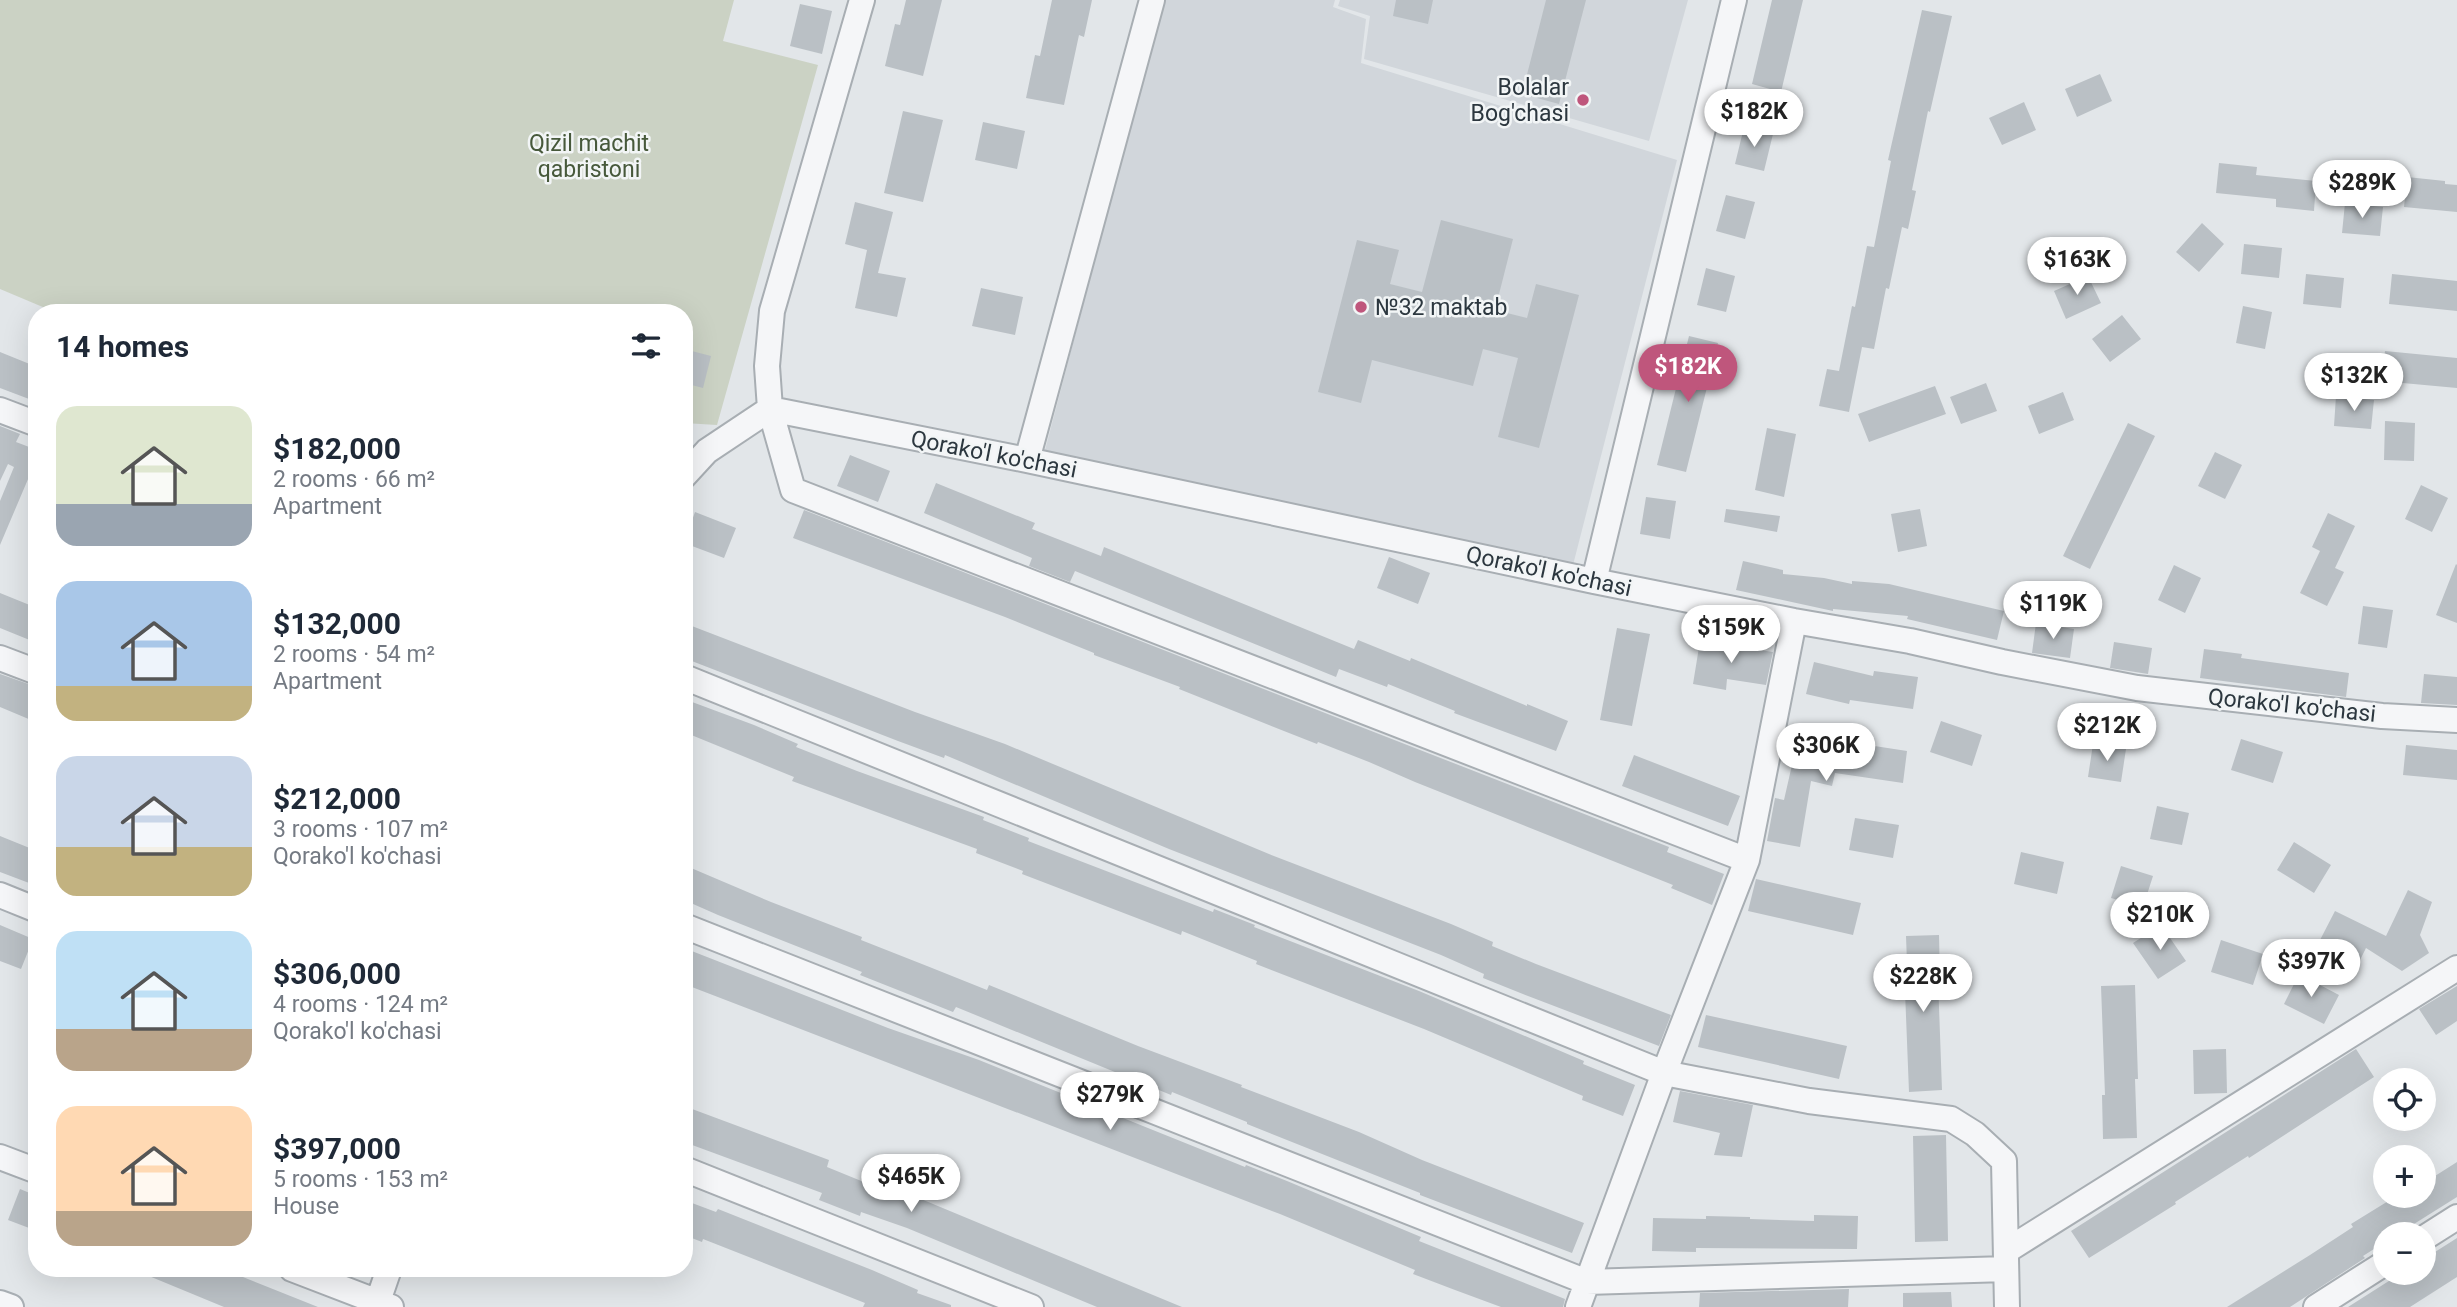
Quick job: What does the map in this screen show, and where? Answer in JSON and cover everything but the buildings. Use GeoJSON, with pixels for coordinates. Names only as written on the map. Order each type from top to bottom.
{"type":"FeatureCollection","features":[{"type":"Feature","properties":{"kind":"street"},"geometry":{"type":"LineString","coordinates":[[862,0],[772,311],[767,366],[770,409],[793,490],[1747,860]]}},
{"type":"Feature","properties":{"kind":"street"},"geometry":{"type":"LineString","coordinates":[[1027,460],[1152,0]]}},
{"type":"Feature","properties":{"kind":"street"},"geometry":{"type":"LineString","coordinates":[[1594,581],[1734,0]]}},
{"type":"Feature","properties":{"kind":"street"},"geometry":{"type":"LineString","coordinates":[[693,467],[707,451],[770,409]]}},
{"type":"Feature","properties":{"kind":"street","name":"Qorako'l ko'chasi"},"geometry":{"type":"LineString","coordinates":[[770,409],[1027,460],[1594,581],[1910,641],[2137,688],[2382,716],[2457,720]]}},
{"type":"Feature","properties":{"kind":"street"},"geometry":{"type":"LineString","coordinates":[[0,410],[28,421]]}},
{"type":"Feature","properties":{"kind":"street"},"geometry":{"type":"LineString","coordinates":[[1578,1307],[1664,1073],[1747,860],[1794,621]]}},
{"type":"Feature","properties":{"kind":"street"},"geometry":{"type":"LineString","coordinates":[[0,657],[28,668]]}},
{"type":"Feature","properties":{"kind":"street"},"geometry":{"type":"LineString","coordinates":[[693,681],[1664,1073],[1809,1101],[1951,1119],[1975,1134],[2004,1161],[2007,1307]]}},
{"type":"Feature","properties":{"kind":"street"},"geometry":{"type":"LineString","coordinates":[[0,895],[28,906]]}},
{"type":"Feature","properties":{"kind":"street"},"geometry":{"type":"LineString","coordinates":[[693,930],[1587,1282],[2006,1260],[2457,968]]}},
{"type":"Feature","properties":{"kind":"street"},"geometry":{"type":"LineString","coordinates":[[0,1157],[28,1168]]}},
{"type":"Feature","properties":{"kind":"street"},"geometry":{"type":"LineString","coordinates":[[693,1173],[1031,1307]]}},
{"type":"Feature","properties":{"kind":"street"},"geometry":{"type":"LineString","coordinates":[[2436,1230],[2457,1217]]}},
{"type":"Feature","properties":{"kind":"street"},"geometry":{"type":"LineString","coordinates":[[2316,1307],[2373,1271]]}},
{"type":"Feature","properties":{"kind":"street"},"geometry":{"type":"LineString","coordinates":[[312,1277],[382,1305],[387,1277]]}},
{"type":"Feature","properties":{"kind":"street"},"geometry":{"type":"LineString","coordinates":[[0,1303],[11,1307]]}},
{"type":"Feature","properties":{"kind":"shaded area","name":"№32 maktab"},"geometry":{"type":"Polygon","coordinates":[[[1163,0],[1335,0],[1333,7],[1366,19],[1361,63],[1677,160],[1573,565],[1044,454],[1163,0]]]}},
{"type":"Feature","properties":{"kind":"shaded area","name":"Bolalar Bog'chasi"},"geometry":{"type":"Polygon","coordinates":[[[1340,0],[1688,0],[1649,141],[1364,59],[1370,16],[1338,6],[1340,0]]]}},
{"type":"Feature","properties":{"kind":"green space","name":"Qizil machit qabristoni"},"geometry":{"type":"Polygon","coordinates":[[[0,0],[734,0],[723,41],[818,65],[717,425],[693,424],[693,304],[36,304],[0,289],[0,0]]]}},
{"type":"Feature","properties":{"kind":"place","name":"Bolalar Bog'chasi"},"geometry":{"type":"Point","coordinates":[1583,100]}},
{"type":"Feature","properties":{"kind":"place","name":"№32 maktab"},"geometry":{"type":"Point","coordinates":[1361,307]}}]}
